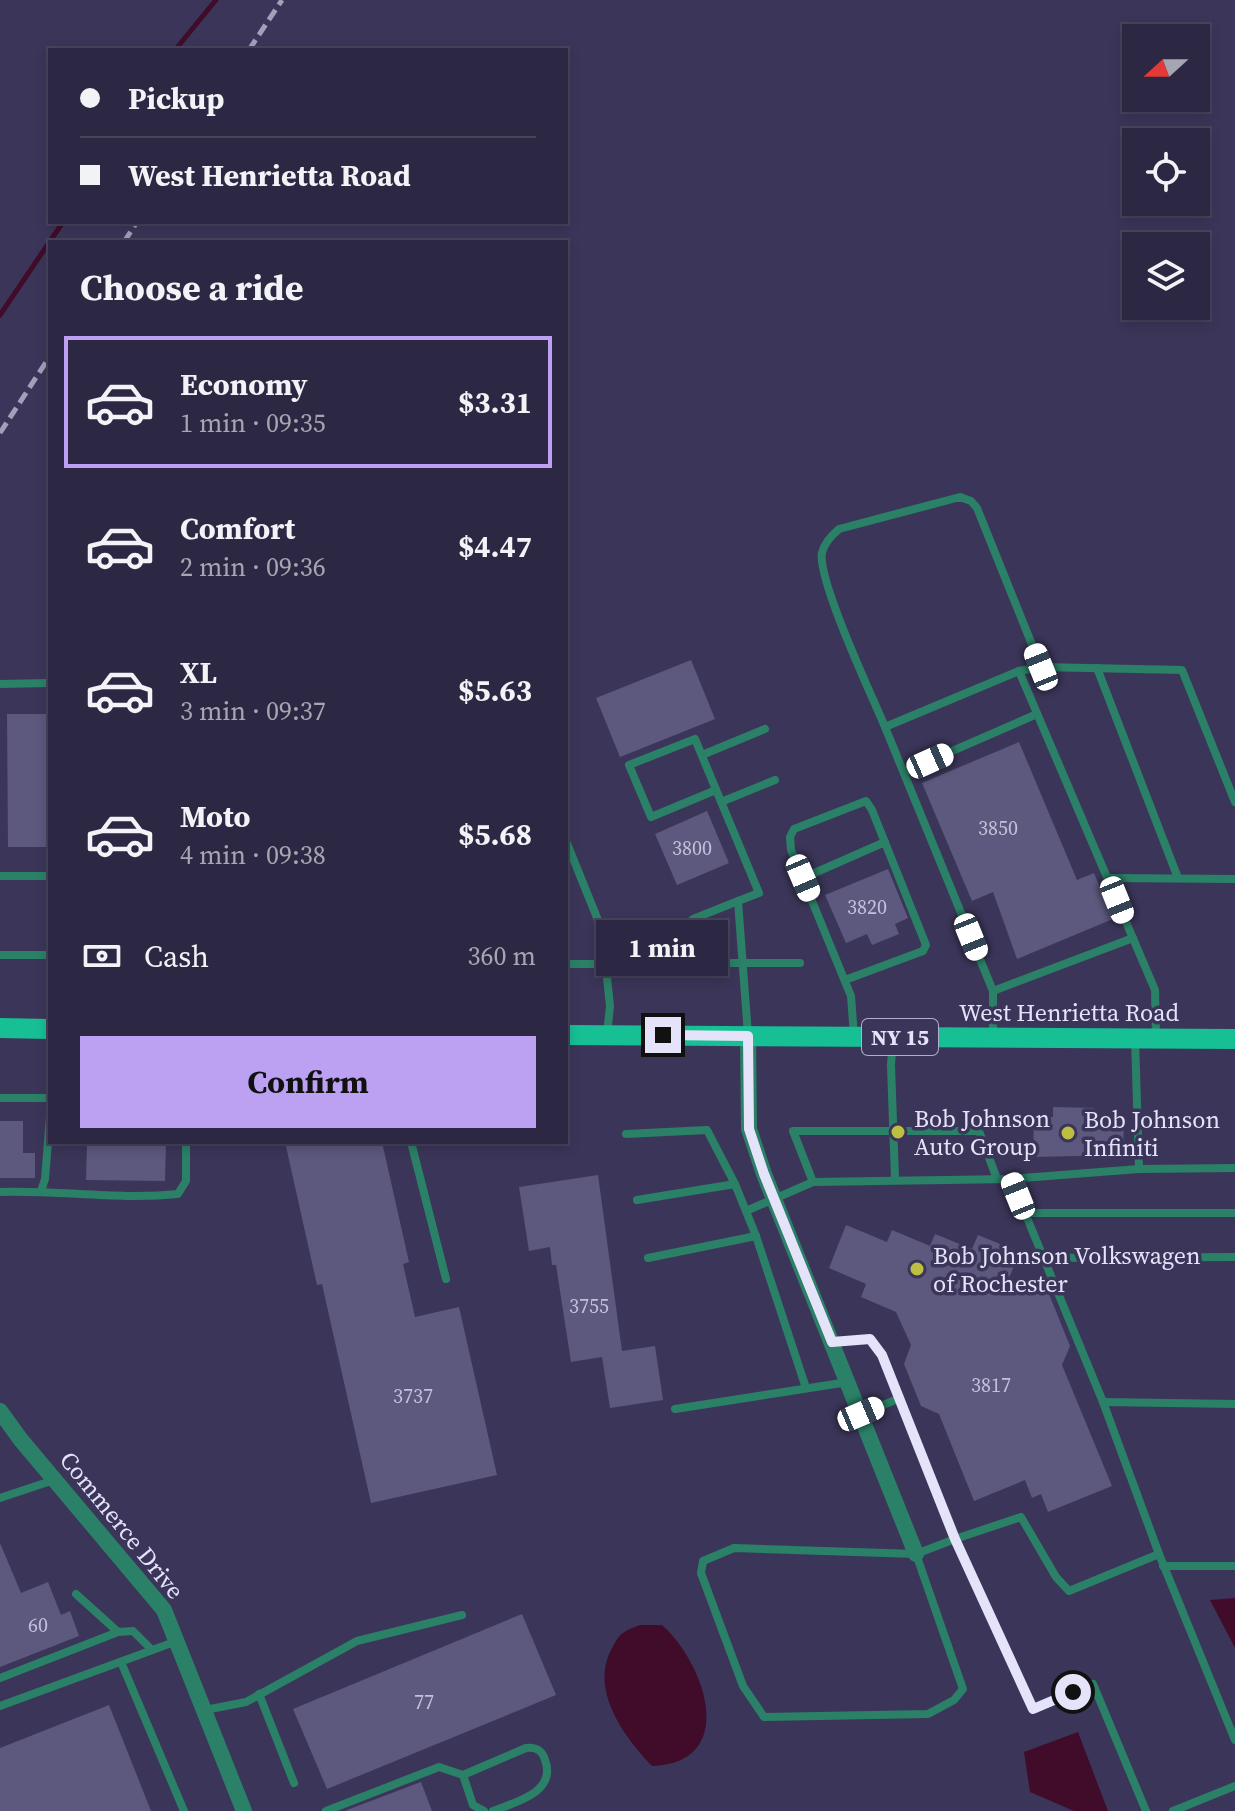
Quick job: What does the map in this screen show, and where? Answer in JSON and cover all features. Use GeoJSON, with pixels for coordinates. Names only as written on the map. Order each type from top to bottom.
{"type":"FeatureCollection","features":[{"type":"Feature","properties":{"kind":"main road"},"geometry":{"type":"LineString","coordinates":[[0,1028],[48,1029]]}},
{"type":"Feature","properties":{"kind":"main road","name":"West Henrietta Road"},"geometry":{"type":"LineString","coordinates":[[568,1035],[1235,1039]]}},
{"type":"Feature","properties":{"kind":"street"},"geometry":{"type":"LineString","coordinates":[[748,1036],[749,1129],[916,1554]]}},
{"type":"Feature","properties":{"kind":"street","name":"Commerce Drive"},"geometry":{"type":"LineString","coordinates":[[0,1411],[164,1610],[244,1811]]}},
{"type":"Feature","properties":{"kind":"lane"},"geometry":{"type":"LineString","coordinates":[[993,1038],[993,991],[825,581],[822,552],[830,537],[839,529],[960,497],[971,501],[977,508],[1041,667]]}},
{"type":"Feature","properties":{"kind":"lane"},"geometry":{"type":"LineString","coordinates":[[885,727],[1019,671],[1041,667],[1182,670],[1235,802]]}},
{"type":"Feature","properties":{"kind":"lane"},"geometry":{"type":"LineString","coordinates":[[1097,668],[1178,878]]}},
{"type":"Feature","properties":{"kind":"lane"},"geometry":{"type":"LineString","coordinates":[[1019,671],[1155,990],[1146,1038],[1139,1169]]}},
{"type":"Feature","properties":{"kind":"lane"},"geometry":{"type":"LineString","coordinates":[[0,684],[48,683]]}},
{"type":"Feature","properties":{"kind":"lane"},"geometry":{"type":"LineString","coordinates":[[904,772],[1037,714]]}},
{"type":"Feature","properties":{"kind":"lane"},"geometry":{"type":"LineString","coordinates":[[702,755],[765,729]]}},
{"type":"Feature","properties":{"kind":"lane"},"geometry":{"type":"LineString","coordinates":[[693,919],[759,893],[702,755],[695,739],[629,765],[651,817],[716,790]]}},
{"type":"Feature","properties":{"kind":"lane"},"geometry":{"type":"LineString","coordinates":[[721,802],[775,780]]}},
{"type":"Feature","properties":{"kind":"lane"},"geometry":{"type":"LineString","coordinates":[[845,980],[923,951],[926,945],[866,801],[794,829],[790,837],[791,850],[851,996],[854,1037]]}},
{"type":"Feature","properties":{"kind":"lane"},"geometry":{"type":"LineString","coordinates":[[803,878],[885,842]]}},
{"type":"Feature","properties":{"kind":"lane"},"geometry":{"type":"LineString","coordinates":[[568,846],[602,930],[610,1006],[607,1035]]}},
{"type":"Feature","properties":{"kind":"lane"},"geometry":{"type":"LineString","coordinates":[[0,876],[48,876]]}},
{"type":"Feature","properties":{"kind":"lane"},"geometry":{"type":"LineString","coordinates":[[1108,878],[1235,879]]}},
{"type":"Feature","properties":{"kind":"lane"},"geometry":{"type":"LineString","coordinates":[[738,901],[748,1036]]}},
{"type":"Feature","properties":{"kind":"lane"},"geometry":{"type":"LineString","coordinates":[[993,991],[1133,938]]}},
{"type":"Feature","properties":{"kind":"lane"},"geometry":{"type":"LineString","coordinates":[[0,955],[48,955]]}},
{"type":"Feature","properties":{"kind":"lane"},"geometry":{"type":"LineString","coordinates":[[699,963],[800,963]]}},
{"type":"Feature","properties":{"kind":"lane"},"geometry":{"type":"LineString","coordinates":[[568,964],[606,964]]}},
{"type":"Feature","properties":{"kind":"lane"},"geometry":{"type":"LineString","coordinates":[[893,1037],[895,1179]]}},
{"type":"Feature","properties":{"kind":"lane"},"geometry":{"type":"LineString","coordinates":[[0,1098],[48,1098]]}},
{"type":"Feature","properties":{"kind":"lane"},"geometry":{"type":"LineString","coordinates":[[626,1134],[707,1130],[735,1184],[756,1236],[806,1388]]}},
{"type":"Feature","properties":{"kind":"lane"},"geometry":{"type":"LineString","coordinates":[[813,1182],[793,1131],[979,1131],[997,1179]]}},
{"type":"Feature","properties":{"kind":"lane"},"geometry":{"type":"LineString","coordinates":[[41,1191],[48,1141]]}},
{"type":"Feature","properties":{"kind":"lane"},"geometry":{"type":"LineString","coordinates":[[0,1192],[149,1197],[178,1194],[186,1181],[186,1144]]}},
{"type":"Feature","properties":{"kind":"lane"},"geometry":{"type":"LineString","coordinates":[[412,1144],[446,1279]]}},
{"type":"Feature","properties":{"kind":"lane"},"geometry":{"type":"LineString","coordinates":[[746,1211],[813,1182],[1011,1179],[1139,1169],[1235,1168]]}},
{"type":"Feature","properties":{"kind":"lane"},"geometry":{"type":"LineString","coordinates":[[1011,1179],[1103,1402],[1163,1566],[1235,1740]]}},
{"type":"Feature","properties":{"kind":"lane"},"geometry":{"type":"LineString","coordinates":[[637,1200],[735,1184]]}},
{"type":"Feature","properties":{"kind":"lane"},"geometry":{"type":"LineString","coordinates":[[1025,1213],[1235,1213]]}},
{"type":"Feature","properties":{"kind":"lane"},"geometry":{"type":"LineString","coordinates":[[648,1258],[756,1236]]}},
{"type":"Feature","properties":{"kind":"lane"},"geometry":{"type":"LineString","coordinates":[[1044,1258],[1235,1257]]}},
{"type":"Feature","properties":{"kind":"lane"},"geometry":{"type":"LineString","coordinates":[[832,1342],[870,1339],[882,1355],[955,1539],[1033,1709],[1093,1684],[1146,1811]]}},
{"type":"Feature","properties":{"kind":"lane"},"geometry":{"type":"LineString","coordinates":[[675,1409],[848,1382]]}},
{"type":"Feature","properties":{"kind":"lane"},"geometry":{"type":"LineString","coordinates":[[861,1414],[900,1398]]}},
{"type":"Feature","properties":{"kind":"lane"},"geometry":{"type":"LineString","coordinates":[[1103,1402],[1235,1404]]}},
{"type":"Feature","properties":{"kind":"lane"},"geometry":{"type":"LineString","coordinates":[[0,1498],[54,1480]]}},
{"type":"Feature","properties":{"kind":"lane"},"geometry":{"type":"LineString","coordinates":[[916,1554],[963,1689],[954,1700],[928,1714],[764,1717],[743,1686],[701,1573],[703,1561],[734,1548],[916,1554],[1021,1517],[1056,1577],[1069,1591],[1159,1554]]}},
{"type":"Feature","properties":{"kind":"lane"},"geometry":{"type":"LineString","coordinates":[[1163,1566],[1235,1566]]}},
{"type":"Feature","properties":{"kind":"lane"},"geometry":{"type":"LineString","coordinates":[[76,1594],[118,1632]]}},
{"type":"Feature","properties":{"kind":"lane"},"geometry":{"type":"LineString","coordinates":[[205,1710],[246,1702],[357,1641],[462,1615]]}},
{"type":"Feature","properties":{"kind":"lane"},"geometry":{"type":"LineString","coordinates":[[0,1678],[118,1632],[133,1631],[152,1650]]}},
{"type":"Feature","properties":{"kind":"lane"},"geometry":{"type":"LineString","coordinates":[[0,1706],[177,1641]]}},
{"type":"Feature","properties":{"kind":"lane"},"geometry":{"type":"LineString","coordinates":[[121,1662],[184,1811]]}},
{"type":"Feature","properties":{"kind":"lane"},"geometry":{"type":"LineString","coordinates":[[259,1694],[294,1783]]}},
{"type":"Feature","properties":{"kind":"lane"},"geometry":{"type":"LineString","coordinates":[[326,1811],[439,1767],[463,1775],[526,1748],[534,1747],[543,1752],[549,1770],[539,1791],[493,1811]]}},
{"type":"Feature","properties":{"kind":"lane"},"geometry":{"type":"LineString","coordinates":[[463,1775],[473,1805],[484,1811]]}},
{"type":"Feature","properties":{"kind":"lane"},"geometry":{"type":"LineString","coordinates":[[1173,1811],[1235,1786]]}},
{"type":"Feature","properties":{"kind":"shaded area"},"geometry":{"type":"Polygon","coordinates":[[[1235,1598],[1235,1648],[1210,1600],[1235,1598]]]}},
{"type":"Feature","properties":{"kind":"shaded area"},"geometry":{"type":"Polygon","coordinates":[[[640,1625],[662,1625],[678,1642],[701,1686],[706,1709],[705,1730],[697,1748],[679,1761],[652,1766],[621,1727],[607,1696],[605,1680],[606,1664],[617,1640],[640,1625]]]}},
{"type":"Feature","properties":{"kind":"shaded area"},"geometry":{"type":"Polygon","coordinates":[[[1078,1732],[1108,1811],[1074,1811],[1030,1792],[1024,1752],[1078,1732]]]}},
{"type":"Feature","properties":{"kind":"building"},"geometry":{"type":"Polygon","coordinates":[[[691,660],[715,719],[620,757],[596,698],[691,660]]]}},
{"type":"Feature","properties":{"kind":"building"},"geometry":{"type":"Polygon","coordinates":[[[7,714],[48,714],[48,847],[8,847],[7,714]]]}},
{"type":"Feature","properties":{"kind":"building"},"geometry":{"type":"Polygon","coordinates":[[[1019,742],[1077,880],[1094,873],[1113,919],[1017,959],[993,892],[972,901],[922,783],[1019,742]]]}},
{"type":"Feature","properties":{"kind":"building"},"geometry":{"type":"Polygon","coordinates":[[[707,811],[729,863],[677,885],[655,834],[707,811]]]}},
{"type":"Feature","properties":{"kind":"building"},"geometry":{"type":"Polygon","coordinates":[[[888,869],[908,918],[895,924],[899,934],[872,945],[867,934],[846,943],[825,895],[888,869]]]}},
{"type":"Feature","properties":{"kind":"building"},"geometry":{"type":"Polygon","coordinates":[[[1053,1107],[1094,1108],[1094,1120],[1124,1121],[1123,1155],[1033,1157],[1034,1117],[1053,1117],[1053,1107]]]}},
{"type":"Feature","properties":{"kind":"building"},"geometry":{"type":"Polygon","coordinates":[[[0,1121],[23,1121],[23,1153],[35,1153],[35,1178],[0,1178],[0,1121]]]}},
{"type":"Feature","properties":{"kind":"building"},"geometry":{"type":"Polygon","coordinates":[[[87,1144],[166,1144],[165,1181],[86,1180],[87,1144]]]}},
{"type":"Feature","properties":{"kind":"building"},"geometry":{"type":"Polygon","coordinates":[[[285,1144],[382,1144],[409,1262],[403,1264],[415,1317],[459,1307],[497,1475],[371,1503],[322,1284],[317,1285],[285,1144]]]}},
{"type":"Feature","properties":{"kind":"building"},"geometry":{"type":"Polygon","coordinates":[[[598,1175],[622,1351],[655,1346],[663,1400],[610,1408],[602,1357],[571,1362],[556,1265],[552,1265],[550,1247],[529,1251],[519,1187],[598,1175]]]}},
{"type":"Feature","properties":{"kind":"building"},"geometry":{"type":"Polygon","coordinates":[[[846,1225],[887,1242],[892,1230],[930,1246],[935,1234],[972,1249],[978,1235],[1020,1252],[1009,1278],[1049,1294],[1070,1346],[1062,1365],[1112,1486],[1048,1512],[1041,1494],[1032,1498],[1025,1480],[974,1501],[939,1414],[921,1406],[904,1364],[911,1345],[896,1312],[861,1297],[866,1284],[829,1268],[846,1225]]]}},
{"type":"Feature","properties":{"kind":"building"},"geometry":{"type":"Polygon","coordinates":[[[0,1543],[21,1593],[48,1582],[61,1615],[70,1611],[79,1636],[0,1667],[0,1543]]]}},
{"type":"Feature","properties":{"kind":"building"},"geometry":{"type":"Polygon","coordinates":[[[522,1614],[556,1695],[327,1789],[293,1709],[522,1614]]]}},
{"type":"Feature","properties":{"kind":"building"},"geometry":{"type":"Polygon","coordinates":[[[109,1705],[151,1811],[0,1811],[0,1748],[109,1705]]]}},
{"type":"Feature","properties":{"kind":"building"},"geometry":{"type":"Polygon","coordinates":[[[421,1782],[432,1811],[347,1811],[347,1810],[421,1782]]]}},
{"type":"Feature","properties":{"kind":"waterway"},"geometry":{"type":"LineString","coordinates":[[177,48],[216,0]]}},
{"type":"Feature","properties":{"kind":"waterway"},"geometry":{"type":"LineString","coordinates":[[51,240],[62,224]]}},
{"type":"Feature","properties":{"kind":"waterway"},"geometry":{"type":"LineString","coordinates":[[0,315],[48,244]]}},
{"type":"Feature","properties":{"kind":"railway"},"geometry":{"type":"LineString","coordinates":[[250,48],[282,0]]}},
{"type":"Feature","properties":{"kind":"railway"},"geometry":{"type":"LineString","coordinates":[[125,240],[136,224]]}},
{"type":"Feature","properties":{"kind":"railway"},"geometry":{"type":"LineString","coordinates":[[0,433],[48,359]]}},
{"type":"Feature","properties":{"kind":"place","name":"Bob Johnson Auto Group"},"geometry":{"type":"Point","coordinates":[898,1132]}},
{"type":"Feature","properties":{"kind":"place","name":"Bob Johnson Infiniti"},"geometry":{"type":"Point","coordinates":[1068,1133]}},
{"type":"Feature","properties":{"kind":"place","name":"Bob Johnson Volkswagen of Rochester"},"geometry":{"type":"Point","coordinates":[917,1269]}},
{"type":"Feature","properties":{"kind":"route"},"geometry":{"type":"LineString","coordinates":[[663,1035],[748,1036],[749,1129],[832,1342],[870,1339],[882,1355],[955,1539],[1033,1709],[1073,1692]]}}]}
